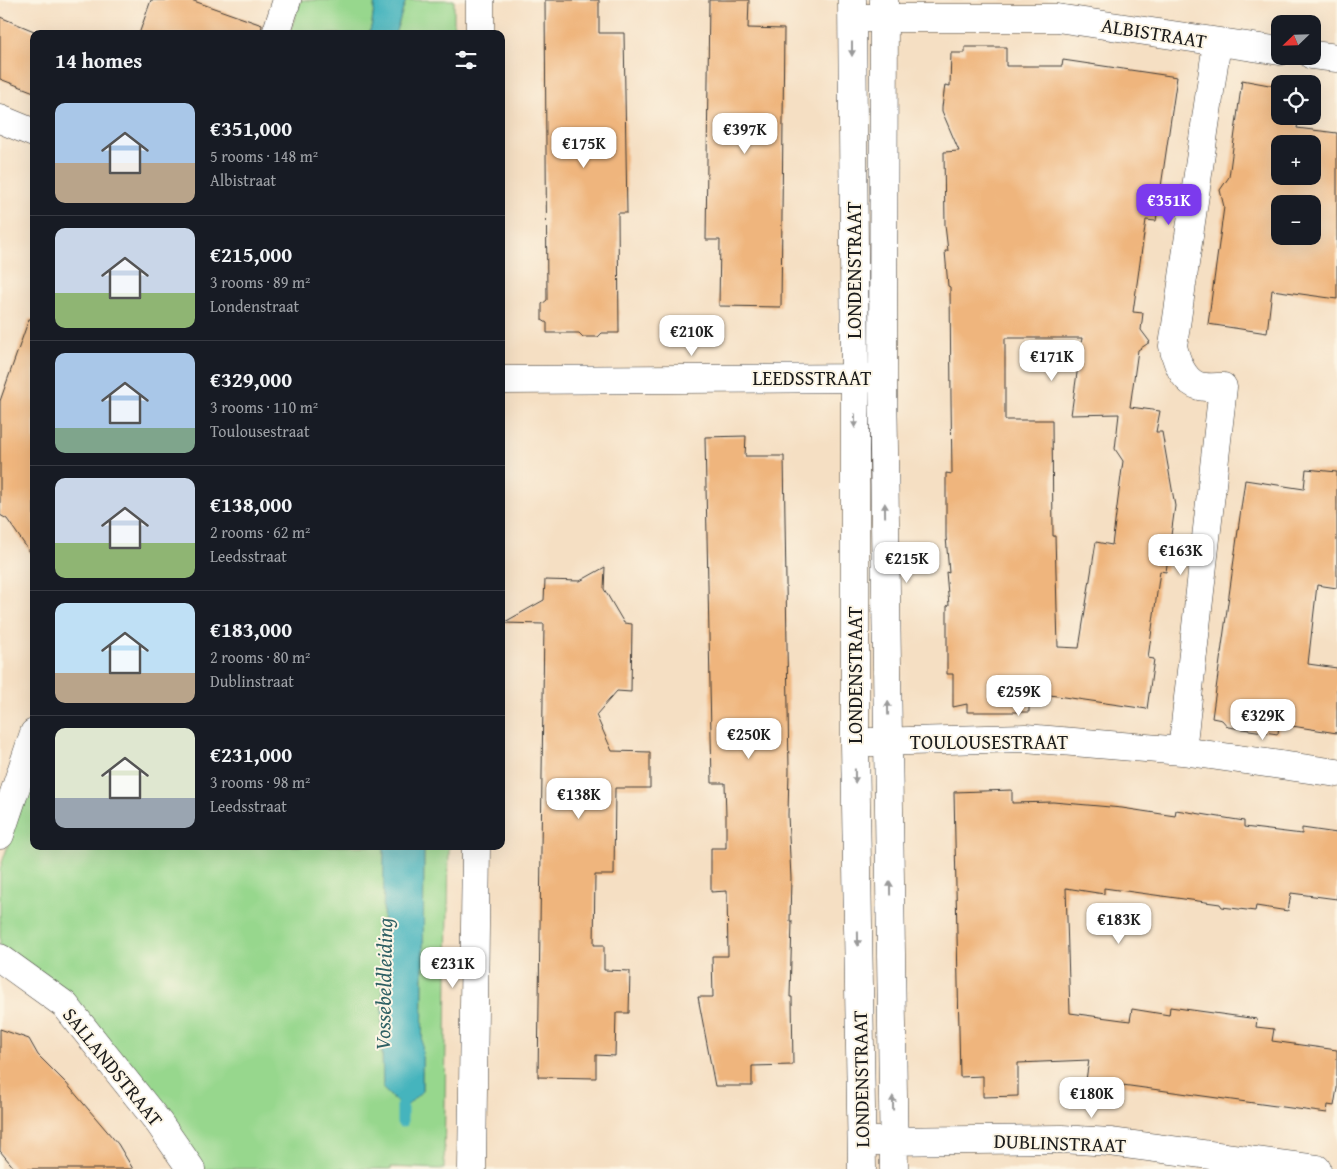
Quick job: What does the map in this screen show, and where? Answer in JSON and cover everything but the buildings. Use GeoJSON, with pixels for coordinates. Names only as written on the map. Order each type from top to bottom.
{"type":"FeatureCollection","features":[{"type":"Feature","properties":{"kind":"street"},"geometry":{"type":"LineString","coordinates":[[277,30],[287,0]]}},
{"type":"Feature","properties":{"kind":"street"},"geometry":{"type":"LineString","coordinates":[[480,0],[480,30]]}},
{"type":"Feature","properties":{"kind":"street","name":"ALBISTRAAT"},"geometry":{"type":"LineString","coordinates":[[852,9],[1057,18],[1271,50]]}},
{"type":"Feature","properties":{"kind":"street","name":"LONDENSTRAAT"},"geometry":{"type":"LineString","coordinates":[[852,9],[855,743],[862,1169]]}},
{"type":"Feature","properties":{"kind":"street","name":"LONDENSTRAAT"},"geometry":{"type":"LineString","coordinates":[[884,9],[883,378],[894,1169]]}},
{"type":"Feature","properties":{"kind":"street","name":"ALBISTRAAT"},"geometry":{"type":"LineString","coordinates":[[1182,751],[1223,387],[1197,386],[1184,374],[1176,361],[1174,346],[1217,43]]}},
{"type":"Feature","properties":{"kind":"street"},"geometry":{"type":"LineString","coordinates":[[1321,56],[1337,58]]}},
{"type":"Feature","properties":{"kind":"street"},"geometry":{"type":"LineString","coordinates":[[0,119],[30,132]]}},
{"type":"Feature","properties":{"kind":"street","name":"LEEDSSTRAAT"},"geometry":{"type":"LineString","coordinates":[[505,380],[883,378]]}},
{"type":"Feature","properties":{"kind":"street","name":"TOULOUSESTRAAT"},"geometry":{"type":"LineString","coordinates":[[855,743],[1025,738],[1182,751],[1337,773]]}},
{"type":"Feature","properties":{"kind":"street"},"geometry":{"type":"LineString","coordinates":[[0,835],[30,746]]}},
{"type":"Feature","properties":{"kind":"street"},"geometry":{"type":"LineString","coordinates":[[472,1169],[476,850]]}},
{"type":"Feature","properties":{"kind":"street","name":"SALLANDSTRAAT"},"geometry":{"type":"LineString","coordinates":[[0,958],[65,1005],[160,1123],[191,1169]]}},
{"type":"Feature","properties":{"kind":"street","name":"DUBLINSTRAAT"},"geometry":{"type":"LineString","coordinates":[[862,1140],[893,1142],[1062,1139],[1110,1142],[1317,1169]]}},
{"type":"Feature","properties":{"kind":"green space"},"geometry":{"type":"Polygon","coordinates":[[[301,0],[375,0],[370,30],[290,30],[301,0]]]}},
{"type":"Feature","properties":{"kind":"green space"},"geometry":{"type":"Polygon","coordinates":[[[406,0],[454,0],[454,30],[396,30],[406,0]]]}},
{"type":"Feature","properties":{"kind":"green space"},"geometry":{"type":"Polygon","coordinates":[[[30,778],[30,850],[384,850],[383,1089],[402,1107],[422,1091],[424,850],[449,850],[444,1169],[391,1167],[391,1169],[200,1169],[0,946],[0,869],[30,778]]]}},
{"type":"Feature","properties":{"kind":"water"},"geometry":{"type":"Polygon","coordinates":[[[375,0],[406,0],[396,30],[370,30],[375,0]]]}},
{"type":"Feature","properties":{"kind":"water"},"geometry":{"type":"Polygon","coordinates":[[[384,850],[424,850],[422,1091],[408,1105],[402,1107],[383,1089],[384,850]]]}},
{"type":"Feature","properties":{"kind":"waterway","name":"Vossebeldleiding"},"geometry":{"type":"LineString","coordinates":[[402,1093],[402,1122]]}}]}
